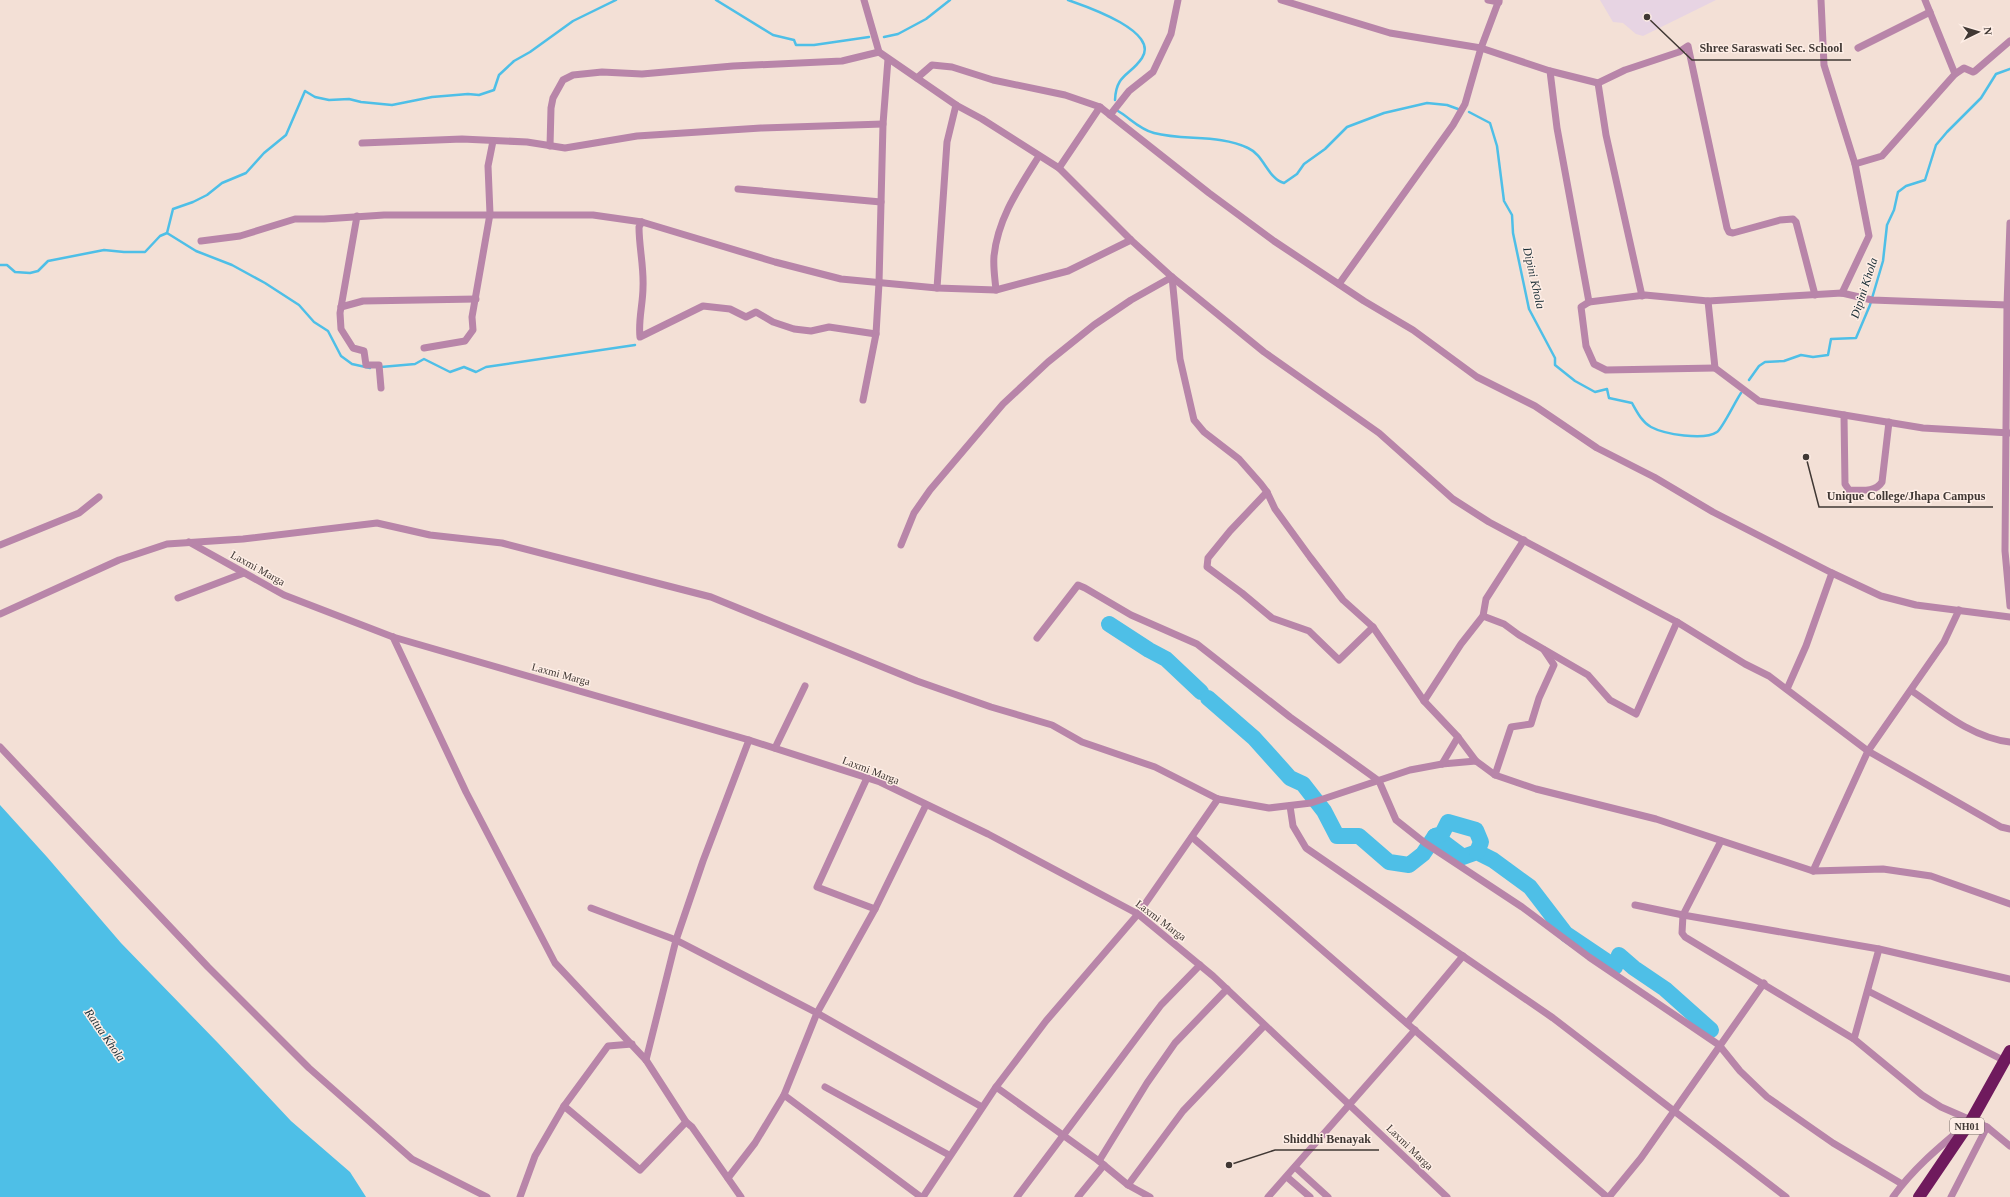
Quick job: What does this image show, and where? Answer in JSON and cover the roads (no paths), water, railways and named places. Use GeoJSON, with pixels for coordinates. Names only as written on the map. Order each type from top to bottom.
{"type":"FeatureCollection","features":[{"type":"Feature","properties":{"kind":"highway","name":"NH01"},"geometry":{"type":"LineString","coordinates":[[1919,1197],[1972,1119],[2007,1056]]}},
{"type":"Feature","properties":{"kind":"street"},"geometry":{"type":"LineString","coordinates":[[864,0],[879,52],[956,105],[982,119],[1059,168],[1130,240],[1172,277],[1264,352],[1379,433],[1452,499],[1489,522],[1677,622],[1744,664],[1769,676],[1868,751],[2001,827],[2010,829]]}},
{"type":"Feature","properties":{"kind":"street"},"geometry":{"type":"LineString","coordinates":[[1110,115],[1129,91],[1153,72],[1171,34],[1178,0]]}},
{"type":"Feature","properties":{"kind":"street"},"geometry":{"type":"LineString","coordinates":[[1282,0],[1390,34],[1481,48],[1550,71],[1598,83],[1625,70],[1678,52],[1688,46],[1729,232],[1733,233],[1780,220],[1793,219],[1796,222],[1815,295]]}},
{"type":"Feature","properties":{"kind":"street"},"geometry":{"type":"LineString","coordinates":[[1339,284],[1452,125],[1465,104],[1481,48],[1499,1],[1488,0]]}},
{"type":"Feature","properties":{"kind":"street"},"geometry":{"type":"LineString","coordinates":[[1821,0],[1824,65],[1855,164],[1869,236],[1842,293]]}},
{"type":"Feature","properties":{"kind":"street"},"geometry":{"type":"LineString","coordinates":[[1925,0],[1955,74]]}},
{"type":"Feature","properties":{"kind":"street"},"geometry":{"type":"LineString","coordinates":[[1858,48],[1930,12]]}},
{"type":"Feature","properties":{"kind":"street"},"geometry":{"type":"LineString","coordinates":[[1855,164],[1882,156],[1955,74],[1964,68],[1973,72],[1975,71],[2010,41]]}},
{"type":"Feature","properties":{"kind":"street"},"geometry":{"type":"LineString","coordinates":[[550,146],[553,98],[563,80],[573,75],[602,72],[642,74],[732,66],[842,61],[879,52]]}},
{"type":"Feature","properties":{"kind":"street"},"geometry":{"type":"LineString","coordinates":[[863,400],[876,334],[879,283],[882,124],[888,59]]}},
{"type":"Feature","properties":{"kind":"street"},"geometry":{"type":"LineString","coordinates":[[917,78],[932,64],[952,67],[993,80],[1065,95],[1100,106],[1274,241],[1413,330],[1477,377],[1535,406],[1597,448],[1654,477],[1713,512],[1832,573],[1881,596],[1916,605],[2010,617]]}},
{"type":"Feature","properties":{"kind":"street"},"geometry":{"type":"LineString","coordinates":[[1550,71],[1558,128],[1589,302]]}},
{"type":"Feature","properties":{"kind":"street"},"geometry":{"type":"LineString","coordinates":[[1598,83],[1606,135],[1642,296]]}},
{"type":"Feature","properties":{"kind":"street"},"geometry":{"type":"LineString","coordinates":[[937,288],[946,142],[956,105]]}},
{"type":"Feature","properties":{"kind":"street"},"geometry":{"type":"LineString","coordinates":[[1059,168],[1100,106]]}},
{"type":"Feature","properties":{"kind":"street"},"geometry":{"type":"LineString","coordinates":[[362,143],[454,139],[527,142],[565,148],[637,136],[882,124]]}},
{"type":"Feature","properties":{"kind":"street"},"geometry":{"type":"LineString","coordinates":[[424,348],[465,341],[473,330],[472,316],[490,214],[488,166],[493,141]]}},
{"type":"Feature","properties":{"kind":"street"},"geometry":{"type":"LineString","coordinates":[[996,290],[994,258],[999,230],[1008,205],[1039,156]]}},
{"type":"Feature","properties":{"kind":"street"},"geometry":{"type":"LineString","coordinates":[[738,189],[881,202]]}},
{"type":"Feature","properties":{"kind":"street"},"geometry":{"type":"LineString","coordinates":[[201,241],[240,236],[295,219],[324,219],[357,216],[490,214],[593,215],[642,222],[834,278],[937,288],[996,290],[1068,271],[1130,240]]}},
{"type":"Feature","properties":{"kind":"street"},"geometry":{"type":"LineString","coordinates":[[357,216],[341,307],[341,329],[353,348],[364,351],[366,365],[379,365],[381,388]]}},
{"type":"Feature","properties":{"kind":"street"},"geometry":{"type":"LineString","coordinates":[[642,222],[639,227],[644,286],[642,311],[638,324],[640,336],[702,306],[730,309],[746,317],[756,312],[773,322],[794,329],[812,331],[829,327],[876,334]]}},
{"type":"Feature","properties":{"kind":"street"},"geometry":{"type":"LineString","coordinates":[[2010,223],[2007,305],[2008,433],[2005,551],[2010,606]]}},
{"type":"Feature","properties":{"kind":"street"},"geometry":{"type":"LineString","coordinates":[[1172,277],[1180,359],[1194,420],[1204,432],[1239,459],[1267,492],[1275,509],[1343,600],[1373,627],[1424,701],[1458,737],[1476,761],[1494,775],[1536,789],[1656,819],[1813,871],[1883,869],[1931,876],[2010,904]]}},
{"type":"Feature","properties":{"kind":"street"},"geometry":{"type":"LineString","coordinates":[[901,545],[914,512],[930,490],[1003,404],[1048,362],[1094,325],[1130,300],[1172,277]]}},
{"type":"Feature","properties":{"kind":"street"},"geometry":{"type":"LineString","coordinates":[[2007,305],[1872,300],[1842,293],[1708,301],[1642,296],[1589,302],[1581,307],[1586,346],[1594,364],[1606,370],[1630,368],[1716,368],[1759,401],[1923,428],[2008,433]]}},
{"type":"Feature","properties":{"kind":"street"},"geometry":{"type":"LineString","coordinates":[[341,307],[363,301],[476,299]]}},
{"type":"Feature","properties":{"kind":"street"},"geometry":{"type":"LineString","coordinates":[[1708,301],[1716,368]]}},
{"type":"Feature","properties":{"kind":"street"},"geometry":{"type":"LineString","coordinates":[[1844,415],[1845,484],[1849,490],[1868,490],[1879,487],[1882,482],[1889,422]]}},
{"type":"Feature","properties":{"kind":"street"},"geometry":{"type":"LineString","coordinates":[[1267,492],[1230,531],[1208,558],[1207,567],[1272,618],[1309,631],[1339,660],[1373,627]]}},
{"type":"Feature","properties":{"kind":"street"},"geometry":{"type":"LineString","coordinates":[[0,545],[78,513],[98,497]]}},
{"type":"Feature","properties":{"kind":"street"},"geometry":{"type":"LineString","coordinates":[[0,614],[120,560],[151,548],[189,542],[242,539],[377,523],[430,535],[502,542],[711,597],[917,681],[992,707],[1052,725],[1082,742],[1156,767],[1218,799],[1269,808],[1311,803],[1321,801],[1410,770],[1442,764],[1476,761]]}},
{"type":"Feature","properties":{"kind":"street"},"geometry":{"type":"LineString","coordinates":[[1424,701],[1461,644],[1483,616],[1486,599],[1524,540]]}},
{"type":"Feature","properties":{"kind":"street","name":"Laxmi Marga"},"geometry":{"type":"LineString","coordinates":[[189,542],[284,595],[393,638],[749,740],[880,782],[988,834],[1138,914],[1227,989],[1264,1026],[1350,1104],[1447,1197]]}},
{"type":"Feature","properties":{"kind":"street"},"geometry":{"type":"LineString","coordinates":[[178,598],[244,573]]}},
{"type":"Feature","properties":{"kind":"street"},"geometry":{"type":"LineString","coordinates":[[1787,690],[1806,646],[1832,573]]}},
{"type":"Feature","properties":{"kind":"street"},"geometry":{"type":"LineString","coordinates":[[1037,638],[1078,585],[1086,588],[1131,615],[1197,644],[1290,717],[1379,781],[1396,820],[1425,843],[1522,907],[1590,957],[1719,1045],[1740,1071],[1767,1097],[1833,1143],[1902,1184]]}},
{"type":"Feature","properties":{"kind":"street"},"geometry":{"type":"LineString","coordinates":[[1813,871],[1868,751],[1912,691],[1944,642],[1959,610]]}},
{"type":"Feature","properties":{"kind":"street"},"geometry":{"type":"LineString","coordinates":[[1483,616],[1504,624],[1588,675],[1610,700],[1636,714],[1677,622]]}},
{"type":"Feature","properties":{"kind":"street"},"geometry":{"type":"LineString","coordinates":[[393,638],[460,778],[555,963],[646,1060],[686,1122],[692,1127],[740,1197]]}},
{"type":"Feature","properties":{"kind":"street"},"geometry":{"type":"LineString","coordinates":[[1494,775],[1511,727],[1531,724],[1539,698],[1554,665],[1543,649]]}},
{"type":"Feature","properties":{"kind":"street"},"geometry":{"type":"LineString","coordinates":[[775,748],[805,686]]}},
{"type":"Feature","properties":{"kind":"street"},"geometry":{"type":"LineString","coordinates":[[1912,691],[1961,725],[1995,740],[2010,742]]}},
{"type":"Feature","properties":{"kind":"street"},"geometry":{"type":"LineString","coordinates":[[1442,764],[1458,737]]}},
{"type":"Feature","properties":{"kind":"street"},"geometry":{"type":"LineString","coordinates":[[646,1060],[676,940],[703,861],[749,740]]}},
{"type":"Feature","properties":{"kind":"street"},"geometry":{"type":"LineString","coordinates":[[0,747],[208,967],[309,1068],[412,1159],[487,1197]]}},
{"type":"Feature","properties":{"kind":"street"},"geometry":{"type":"LineString","coordinates":[[867,778],[817,887],[875,909]]}},
{"type":"Feature","properties":{"kind":"street"},"geometry":{"type":"LineString","coordinates":[[784,1095],[922,1197],[996,1087],[1046,1021],[1138,914],[1218,799]]}},
{"type":"Feature","properties":{"kind":"street"},"geometry":{"type":"LineString","coordinates":[[728,1178],[755,1143],[784,1095],[817,1013],[875,909],[926,805]]}},
{"type":"Feature","properties":{"kind":"street"},"geometry":{"type":"LineString","coordinates":[[1290,806],[1293,826],[1306,848],[1553,1018],[1786,1197]]}},
{"type":"Feature","properties":{"kind":"street"},"geometry":{"type":"LineString","coordinates":[[1192,837],[1608,1197],[1632,1169],[1764,983]]}},
{"type":"Feature","properties":{"kind":"street"},"geometry":{"type":"LineString","coordinates":[[1721,841],[1683,915],[1682,933],[1685,937],[1764,983],[1854,1039],[1922,1095],[1940,1107],[1972,1119],[1987,1127],[2010,1146]]}},
{"type":"Feature","properties":{"kind":"street"},"geometry":{"type":"LineString","coordinates":[[1636,905],[1683,915],[1879,949],[2010,979]]}},
{"type":"Feature","properties":{"kind":"street"},"geometry":{"type":"LineString","coordinates":[[591,908],[676,940],[817,1013],[982,1107]]}},
{"type":"Feature","properties":{"kind":"street"},"geometry":{"type":"LineString","coordinates":[[1854,1039],[1879,949]]}},
{"type":"Feature","properties":{"kind":"street"},"geometry":{"type":"LineString","coordinates":[[1407,1023],[1463,956]]}},
{"type":"Feature","properties":{"kind":"street"},"geometry":{"type":"LineString","coordinates":[[1017,1197],[1161,1005],[1200,965]]}},
{"type":"Feature","properties":{"kind":"street"},"geometry":{"type":"LineString","coordinates":[[1078,1197],[1102,1163],[1147,1083],[1176,1044],[1227,989]]}},
{"type":"Feature","properties":{"kind":"street"},"geometry":{"type":"LineString","coordinates":[[1868,991],[2007,1056]]}},
{"type":"Feature","properties":{"kind":"street"},"geometry":{"type":"LineString","coordinates":[[1128,1185],[1183,1111],[1264,1026]]}},
{"type":"Feature","properties":{"kind":"street"},"geometry":{"type":"LineString","coordinates":[[1268,1197],[1415,1030]]}},
{"type":"Feature","properties":{"kind":"street"},"geometry":{"type":"LineString","coordinates":[[520,1197],[535,1156],[564,1106],[608,1046],[632,1044]]}},
{"type":"Feature","properties":{"kind":"street"},"geometry":{"type":"LineString","coordinates":[[825,1087],[949,1156]]}},
{"type":"Feature","properties":{"kind":"street"},"geometry":{"type":"LineString","coordinates":[[996,1087],[1102,1163],[1128,1185],[1150,1197]]}},
{"type":"Feature","properties":{"kind":"street"},"geometry":{"type":"LineString","coordinates":[[564,1106],[640,1170],[686,1122]]}},
{"type":"Feature","properties":{"kind":"street"},"geometry":{"type":"LineString","coordinates":[[1893,1197],[1902,1184],[1934,1152],[1972,1119]]}},
{"type":"Feature","properties":{"kind":"street"},"geometry":{"type":"LineString","coordinates":[[1952,1197],[1987,1127]]}},
{"type":"Feature","properties":{"kind":"street"},"geometry":{"type":"LineString","coordinates":[[1295,1167],[1328,1197]]}},
{"type":"Feature","properties":{"kind":"street"},"geometry":{"type":"LineString","coordinates":[[1287,1177],[1310,1197]]}},
{"type":"Feature","properties":{"kind":"water","name":"Ratua Khola"},"geometry":{"type":"Polygon","coordinates":[[[0,805],[121,943],[291,1121],[350,1172],[366,1197],[0,1197],[0,805]]]}},
{"type":"Feature","properties":{"kind":"waterway"},"geometry":{"type":"LineString","coordinates":[[0,265],[7,265],[15,272],[30,273],[38,271],[48,261],[104,250],[145,252],[160,236],[167,233],[173,209],[193,202],[207,195],[222,183],[246,173],[264,153],[286,135],[305,91],[315,97],[329,100],[349,99],[361,102],[392,105],[432,97],[468,94],[479,95],[494,90],[499,75],[514,61],[530,52],[573,21],[616,0]]}},
{"type":"Feature","properties":{"kind":"waterway"},"geometry":{"type":"LineString","coordinates":[[716,0],[773,35],[794,40],[796,45],[814,45],[869,37]]}},
{"type":"Feature","properties":{"kind":"waterway"},"geometry":{"type":"LineString","coordinates":[[884,37],[898,34],[926,19],[950,0]]}},
{"type":"Feature","properties":{"kind":"waterway"},"geometry":{"type":"LineString","coordinates":[[1068,0],[1104,14],[1131,29],[1140,38],[1145,48],[1142,58],[1124,76],[1118,85],[1115,100]]}},
{"type":"Feature","properties":{"kind":"waterway","name":"Dipini Khola"},"geometry":{"type":"LineString","coordinates":[[1749,380],[1759,366],[1765,362],[1784,361],[1801,355],[1813,357],[1828,355],[1831,339],[1856,338],[1870,305],[1883,261],[1887,225],[1894,210],[1898,192],[1906,186],[1925,180],[1936,145],[1981,98],[1996,74],[2010,69]]}},
{"type":"Feature","properties":{"kind":"waterway"},"geometry":{"type":"LineString","coordinates":[[1118,111],[1139,126],[1154,133],[1177,137],[1213,139],[1248,148],[1258,156],[1274,177],[1284,183],[1297,174],[1304,164],[1325,149],[1347,127],[1384,113],[1427,103],[1447,105],[1458,109]]}},
{"type":"Feature","properties":{"kind":"waterway","name":"Dipini Khola"},"geometry":{"type":"LineString","coordinates":[[1469,112],[1490,123],[1497,146],[1504,201],[1512,215],[1513,233],[1529,309],[1555,358],[1555,365],[1575,381],[1595,392],[1607,389],[1609,398],[1632,403],[1640,416],[1651,427],[1657,430],[1684,436],[1703,436],[1711,435],[1717,432],[1741,393]]}},
{"type":"Feature","properties":{"kind":"waterway"},"geometry":{"type":"LineString","coordinates":[[167,233],[196,251],[232,265],[265,283],[299,305],[314,322],[328,331],[341,356],[352,364],[370,368]]}},
{"type":"Feature","properties":{"kind":"waterway"},"geometry":{"type":"LineString","coordinates":[[381,367],[415,364],[424,359],[450,372],[464,367],[476,372],[486,367],[635,345]]}},
{"type":"Feature","properties":{"kind":"waterway"},"geometry":{"type":"LineString","coordinates":[[1109,624],[1149,650],[1166,659],[1201,692]]}},
{"type":"Feature","properties":{"kind":"waterway"},"geometry":{"type":"LineString","coordinates":[[1208,698],[1254,738],[1290,778],[1303,784],[1324,811],[1337,836],[1359,836],[1389,862],[1409,865],[1423,854],[1435,836],[1463,857],[1477,852],[1493,860],[1530,887],[1566,934],[1615,967],[1619,955],[1634,968],[1665,989],[1711,1030]]}},
{"type":"Feature","properties":{"kind":"waterway"},"geometry":{"type":"LineString","coordinates":[[1435,836],[1442,834],[1448,822],[1476,830],[1481,842],[1477,852]]}},
{"type":"Feature","properties":{"kind":"place","name":"Shree Saraswati Sec. School"},"geometry":{"type":"Point","coordinates":[1647,17]}},
{"type":"Feature","properties":{"kind":"place","name":"Unique College/Jhapa Campus"},"geometry":{"type":"Point","coordinates":[1806,457]}},
{"type":"Feature","properties":{"kind":"place","name":"Shiddhi Benayak"},"geometry":{"type":"Point","coordinates":[1229,1165]}}]}
